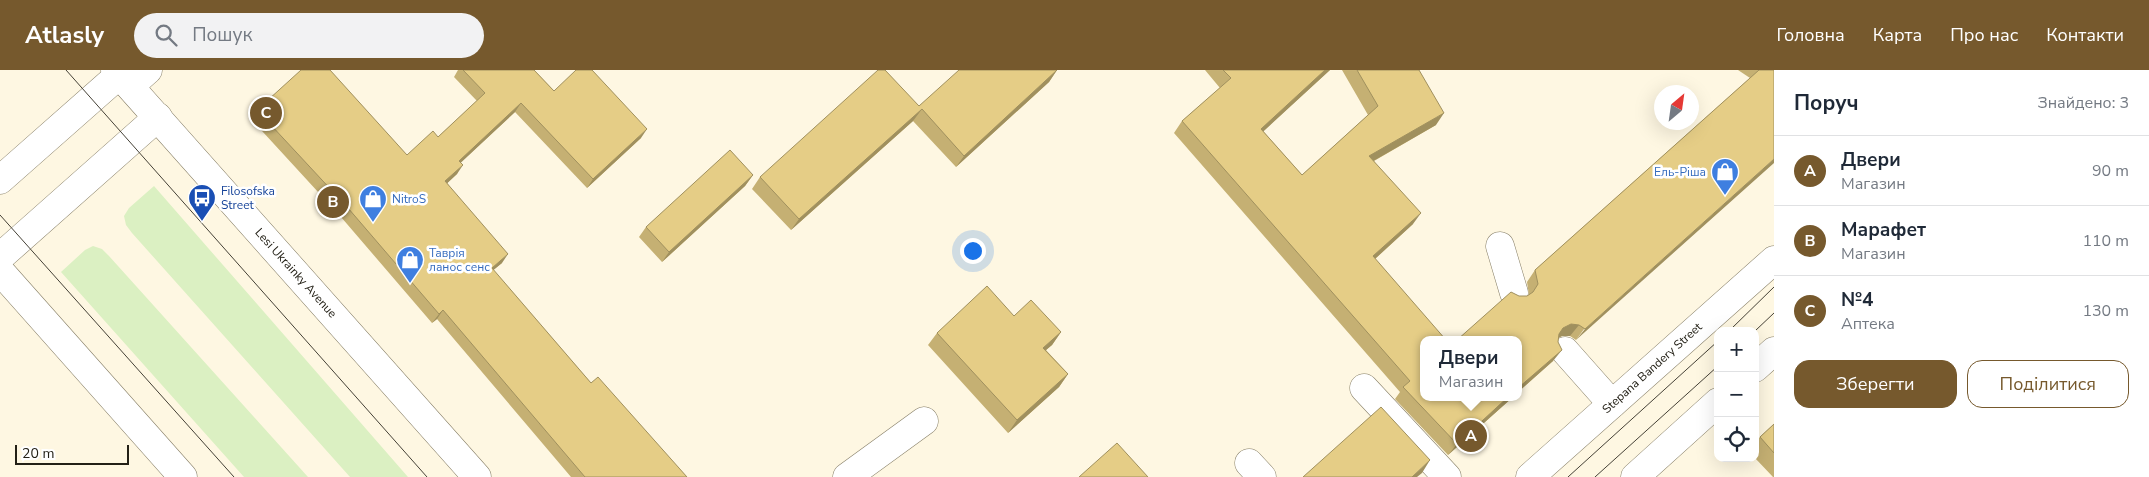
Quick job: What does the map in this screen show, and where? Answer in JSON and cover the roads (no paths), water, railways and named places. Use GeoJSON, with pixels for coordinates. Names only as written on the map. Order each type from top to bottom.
{"type":"FeatureCollection","features":[{"type":"Feature","properties":{"kind":"main road","name":"Lesi Ukrainky Avenue"},"geometry":{"type":"LineString","coordinates":[[128,75],[158,118],[477,477]]}},
{"type":"Feature","properties":{"kind":"main road"},"geometry":{"type":"LineString","coordinates":[[0,180],[128,75]]}},
{"type":"Feature","properties":{"kind":"main road"},"geometry":{"type":"LineString","coordinates":[[0,256],[158,118]]}},
{"type":"Feature","properties":{"kind":"main road"},"geometry":{"type":"LineString","coordinates":[[1500,246],[1514,294]]}},
{"type":"Feature","properties":{"kind":"main road","name":"Stepana Bandery Street"},"geometry":{"type":"LineString","coordinates":[[1530,477],[1774,260]]}},
{"type":"Feature","properties":{"kind":"main road"},"geometry":{"type":"LineString","coordinates":[[0,271],[184,477]]}},
{"type":"Feature","properties":{"kind":"main road"},"geometry":{"type":"LineString","coordinates":[[1565,351],[1612,404]]}},
{"type":"Feature","properties":{"kind":"main road"},"geometry":{"type":"LineString","coordinates":[[1759,364],[1774,351]]}},
{"type":"Feature","properties":{"kind":"main road"},"geometry":{"type":"LineString","coordinates":[[1364,388],[1447,477]]}},
{"type":"Feature","properties":{"kind":"main road"},"geometry":{"type":"LineString","coordinates":[[1635,477],[1714,406]]}},
{"type":"Feature","properties":{"kind":"main road"},"geometry":{"type":"LineString","coordinates":[[848,477],[924,421]]}},
{"type":"Feature","properties":{"kind":"tram line"},"geometry":{"type":"LineString","coordinates":[[66,70],[427,477]]}},
{"type":"Feature","properties":{"kind":"tram line"},"geometry":{"type":"LineString","coordinates":[[0,215],[234,477]]}},
{"type":"Feature","properties":{"kind":"tram line"},"geometry":{"type":"LineString","coordinates":[[1733,327],[1774,287]]}},
{"type":"Feature","properties":{"kind":"tram line"},"geometry":{"type":"LineString","coordinates":[[1759,327],[1774,313]]}},
{"type":"Feature","properties":{"kind":"tram line"},"geometry":{"type":"LineString","coordinates":[[1568,477],[1714,345]]}},
{"type":"Feature","properties":{"kind":"tram line"},"geometry":{"type":"LineString","coordinates":[[1595,477],[1714,370]]}},
{"type":"Feature","properties":{"kind":"place","name":"№4"},"geometry":{"type":"Point","coordinates":[266,113]}},
{"type":"Feature","properties":{"kind":"place","name":"Ель-Ріша"},"geometry":{"type":"Point","coordinates":[1725,196]}},
{"type":"Feature","properties":{"kind":"place","name":"Марафет"},"geometry":{"type":"Point","coordinates":[333,202]}},
{"type":"Feature","properties":{"kind":"place","name":"Filosofska Street"},"geometry":{"type":"Point","coordinates":[202,222]}},
{"type":"Feature","properties":{"kind":"place","name":"NitroS"},"geometry":{"type":"Point","coordinates":[373,223]}},
{"type":"Feature","properties":{"kind":"place","name":"Таврія ланос сенс"},"geometry":{"type":"Point","coordinates":[410,284]}},
{"type":"Feature","properties":{"kind":"place","name":"Двери"},"geometry":{"type":"Point","coordinates":[1471,436]}}]}
